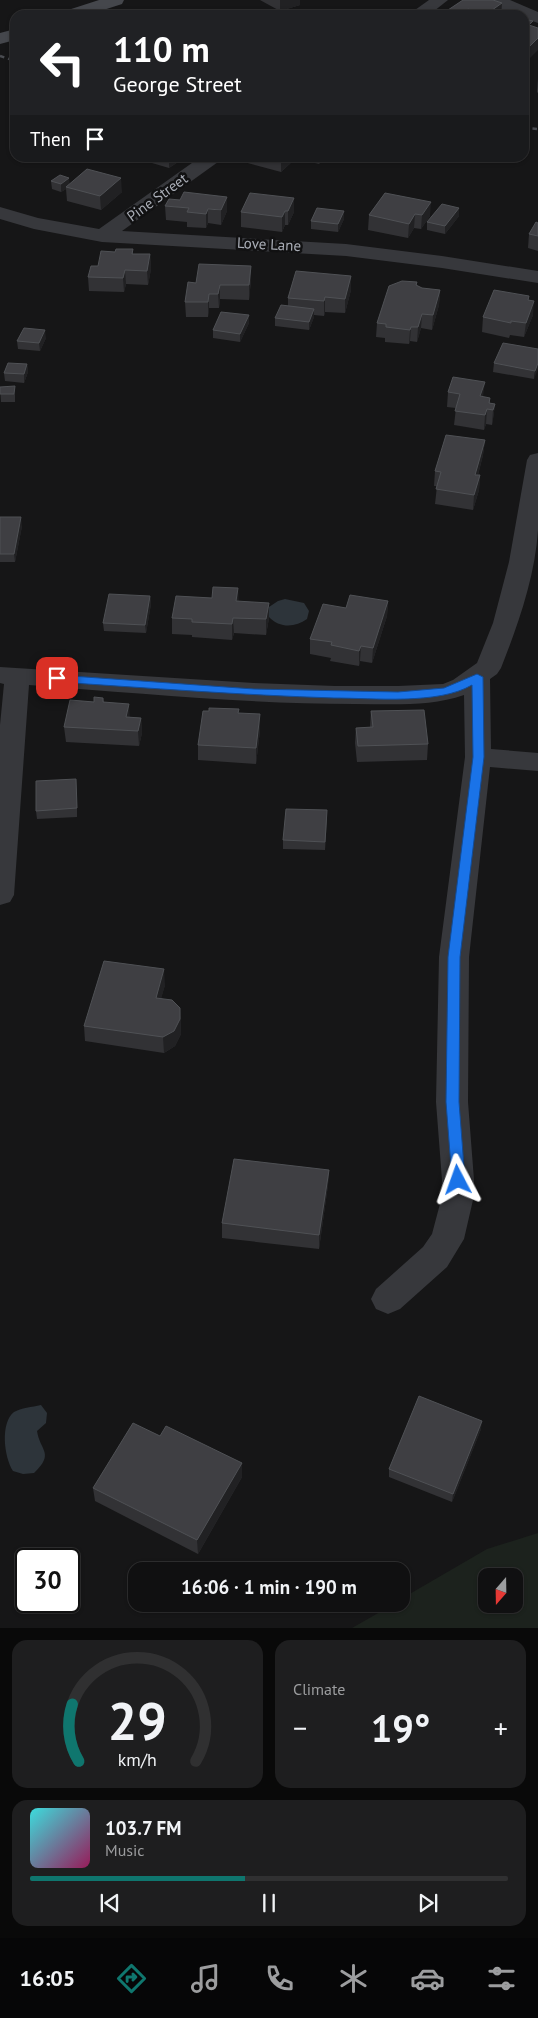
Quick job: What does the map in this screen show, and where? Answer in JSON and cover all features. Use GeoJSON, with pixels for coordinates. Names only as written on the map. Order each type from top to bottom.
{"type":"FeatureCollection","features":[{"type":"Feature","properties":{"kind":"main road"},"geometry":{"type":"LineString","coordinates":[[86,10],[116,0]]}},
{"type":"Feature","properties":{"kind":"street"},"geometry":{"type":"LineString","coordinates":[[425,10],[440,0]]}},
{"type":"Feature","properties":{"kind":"street"},"geometry":{"type":"LineString","coordinates":[[495,0],[519,10]]}},
{"type":"Feature","properties":{"kind":"street","name":"Pine Street"},"geometry":{"type":"LineString","coordinates":[[102,236],[206,162]]}},
{"type":"Feature","properties":{"kind":"street","name":"Love Lane"},"geometry":{"type":"LineString","coordinates":[[0,213],[50,227],[102,236],[282,245],[369,252],[452,262],[538,277]]}},
{"type":"Feature","properties":{"kind":"street"},"geometry":{"type":"LineString","coordinates":[[0,895],[9,675],[254,692],[335,695],[398,695],[445,692],[462,686],[488,668],[506,623],[521,562],[538,460]]}},
{"type":"Feature","properties":{"kind":"street"},"geometry":{"type":"LineString","coordinates":[[388,1299],[434,1257],[447,1239],[458,1200],[452,1102],[454,957],[478,757],[477,677]]}},
{"type":"Feature","properties":{"kind":"street"},"geometry":{"type":"LineString","coordinates":[[478,757],[538,762]]}},
{"type":"Feature","properties":{"kind":"shaded area"},"geometry":{"type":"Polygon","coordinates":[[[285,599],[304,603],[309,611],[307,619],[292,625],[282,625],[273,621],[269,617],[269,607],[285,599]]]}},
{"type":"Feature","properties":{"kind":"shaded area"},"geometry":{"type":"Polygon","coordinates":[[[41,1405],[47,1413],[46,1423],[37,1431],[45,1456],[44,1461],[34,1473],[23,1474],[13,1471],[7,1457],[5,1432],[7,1424],[14,1412],[41,1405]]]}},
{"type":"Feature","properties":{"kind":"shaded area"},"geometry":{"type":"Polygon","coordinates":[[[538,1533],[538,1628],[352,1628],[380,1612],[410,1612],[410,1594],[487,1549],[538,1533]]]}},
{"type":"Feature","properties":{"kind":"building"},"geometry":{"type":"Polygon","coordinates":[[[463,0],[493,0],[502,3],[492,10],[448,10],[463,0]]]}},
{"type":"Feature","properties":{"kind":"building"},"geometry":{"type":"Polygon","coordinates":[[[529,25],[538,28],[538,38],[529,47],[529,25]]]}},
{"type":"Feature","properties":{"kind":"building"},"geometry":{"type":"Polygon","coordinates":[[[87,169],[121,178],[100,196],[66,187],[87,169]]]}},
{"type":"Feature","properties":{"kind":"building"},"geometry":{"type":"Polygon","coordinates":[[[60,175],[69,178],[61,184],[51,181],[60,175]]]}},
{"type":"Feature","properties":{"kind":"building"},"geometry":{"type":"Polygon","coordinates":[[[184,192],[227,197],[221,210],[208,209],[206,214],[187,212],[189,208],[165,206],[169,199],[180,200],[184,192]]]}},
{"type":"Feature","properties":{"kind":"building"},"geometry":{"type":"Polygon","coordinates":[[[250,193],[294,198],[288,211],[285,211],[282,217],[241,212],[250,193]]]}},
{"type":"Feature","properties":{"kind":"building"},"geometry":{"type":"Polygon","coordinates":[[[385,193],[431,202],[422,215],[415,214],[409,224],[369,215],[385,193]]]}},
{"type":"Feature","properties":{"kind":"building"},"geometry":{"type":"Polygon","coordinates":[[[442,204],[459,208],[445,226],[427,222],[442,204]]]}},
{"type":"Feature","properties":{"kind":"building"},"geometry":{"type":"Polygon","coordinates":[[[317,208],[344,211],[338,224],[311,221],[317,208]]]}},
{"type":"Feature","properties":{"kind":"building"},"geometry":{"type":"Polygon","coordinates":[[[536,222],[538,223],[538,236],[529,234],[536,222]]]}},
{"type":"Feature","properties":{"kind":"building"},"geometry":{"type":"Polygon","coordinates":[[[116,249],[133,249],[132,254],[150,254],[147,271],[125,270],[123,278],[88,277],[91,266],[98,266],[101,251],[115,252],[116,249]]]}},
{"type":"Feature","properties":{"kind":"building"},"geometry":{"type":"Polygon","coordinates":[[[199,264],[251,266],[249,285],[220,285],[218,294],[209,294],[208,302],[185,302],[188,282],[196,283],[199,264]]]}},
{"type":"Feature","properties":{"kind":"building"},"geometry":{"type":"Polygon","coordinates":[[[296,271],[351,276],[345,299],[325,297],[324,301],[288,298],[296,271]]]}},
{"type":"Feature","properties":{"kind":"building"},"geometry":{"type":"Polygon","coordinates":[[[402,281],[417,282],[416,285],[422,288],[440,290],[433,315],[422,314],[418,327],[411,327],[410,330],[386,327],[386,324],[377,323],[389,286],[402,281]]]}},
{"type":"Feature","properties":{"kind":"building"},"geometry":{"type":"Polygon","coordinates":[[[494,290],[529,296],[528,300],[534,301],[526,323],[511,321],[511,323],[483,317],[494,290]]]}},
{"type":"Feature","properties":{"kind":"building"},"geometry":{"type":"Polygon","coordinates":[[[281,305],[314,309],[309,322],[275,318],[281,305]]]}},
{"type":"Feature","properties":{"kind":"building"},"geometry":{"type":"Polygon","coordinates":[[[221,312],[249,315],[240,334],[213,330],[221,312]]]}},
{"type":"Feature","properties":{"kind":"building"},"geometry":{"type":"Polygon","coordinates":[[[24,328],[45,330],[39,343],[17,341],[24,328]]]}},
{"type":"Feature","properties":{"kind":"building"},"geometry":{"type":"Polygon","coordinates":[[[503,343],[538,349],[538,363],[535,371],[494,363],[503,343]]]}},
{"type":"Feature","properties":{"kind":"building"},"geometry":{"type":"Polygon","coordinates":[[[8,363],[27,364],[24,374],[4,373],[8,363]]]}},
{"type":"Feature","properties":{"kind":"building"},"geometry":{"type":"Polygon","coordinates":[[[453,377],[485,382],[480,396],[490,398],[489,403],[495,404],[493,410],[487,409],[485,415],[455,411],[460,394],[448,392],[453,377]]]}},
{"type":"Feature","properties":{"kind":"building"},"geometry":{"type":"Polygon","coordinates":[[[15,386],[14,394],[0,394],[0,387],[15,386]]]}},
{"type":"Feature","properties":{"kind":"building"},"geometry":{"type":"Polygon","coordinates":[[[446,435],[485,440],[475,475],[480,475],[474,495],[436,489],[441,472],[435,471],[446,435]]]}},
{"type":"Feature","properties":{"kind":"building"},"geometry":{"type":"Polygon","coordinates":[[[0,517],[21,517],[14,554],[0,554],[0,517]]]}},
{"type":"Feature","properties":{"kind":"building"},"geometry":{"type":"Polygon","coordinates":[[[213,587],[238,588],[236,601],[269,603],[266,619],[233,618],[232,624],[192,622],[192,619],[172,618],[176,596],[212,598],[213,587]]]}},
{"type":"Feature","properties":{"kind":"building"},"geometry":{"type":"Polygon","coordinates":[[[109,594],[150,596],[145,625],[103,623],[109,594]]]}},
{"type":"Feature","properties":{"kind":"building"},"geometry":{"type":"Polygon","coordinates":[[[350,595],[388,601],[373,648],[361,646],[359,651],[331,645],[332,642],[310,639],[323,604],[346,608],[350,595]]]}},
{"type":"Feature","properties":{"kind":"building"},"geometry":{"type":"Polygon","coordinates":[[[94,697],[103,698],[103,702],[129,704],[126,717],[141,718],[138,731],[64,727],[70,700],[94,702],[94,697]]]}},
{"type":"Feature","properties":{"kind":"building"},"geometry":{"type":"Polygon","coordinates":[[[209,708],[239,709],[238,713],[260,714],[256,748],[198,745],[203,711],[209,711],[209,708]]]}},
{"type":"Feature","properties":{"kind":"building"},"geometry":{"type":"Polygon","coordinates":[[[424,710],[428,744],[358,746],[356,728],[373,727],[371,711],[424,710]]]}},
{"type":"Feature","properties":{"kind":"building"},"geometry":{"type":"Polygon","coordinates":[[[76,779],[77,808],[36,811],[36,781],[76,779]]]}},
{"type":"Feature","properties":{"kind":"building"},"geometry":{"type":"Polygon","coordinates":[[[286,809],[327,810],[325,842],[283,840],[286,809]]]}},
{"type":"Feature","properties":{"kind":"building"},"geometry":{"type":"Polygon","coordinates":[[[104,961],[164,969],[156,998],[172,1000],[180,1008],[180,1019],[174,1031],[163,1037],[84,1026],[104,961]]]}},
{"type":"Feature","properties":{"kind":"building"},"geometry":{"type":"Polygon","coordinates":[[[234,1159],[329,1170],[319,1235],[222,1223],[234,1159]]]}},
{"type":"Feature","properties":{"kind":"building"},"geometry":{"type":"Polygon","coordinates":[[[419,1396],[482,1421],[453,1494],[389,1469],[419,1396]]]}},
{"type":"Feature","properties":{"kind":"building"},"geometry":{"type":"Polygon","coordinates":[[[133,1423],[160,1436],[166,1426],[242,1463],[197,1540],[93,1488],[133,1423]]]}},
{"type":"Feature","properties":{"kind":"railway"},"geometry":{"type":"LineString","coordinates":[[0,56],[10,59]]}},
{"type":"Feature","properties":{"kind":"railway"},"geometry":{"type":"LineString","coordinates":[[529,128],[538,129]]}},
{"type":"Feature","properties":{"kind":"route"},"geometry":{"type":"LineString","coordinates":[[57,678],[254,692],[398,695],[445,692],[462,686],[477,677],[478,757],[454,957],[452,1102],[458,1180]]}}]}
